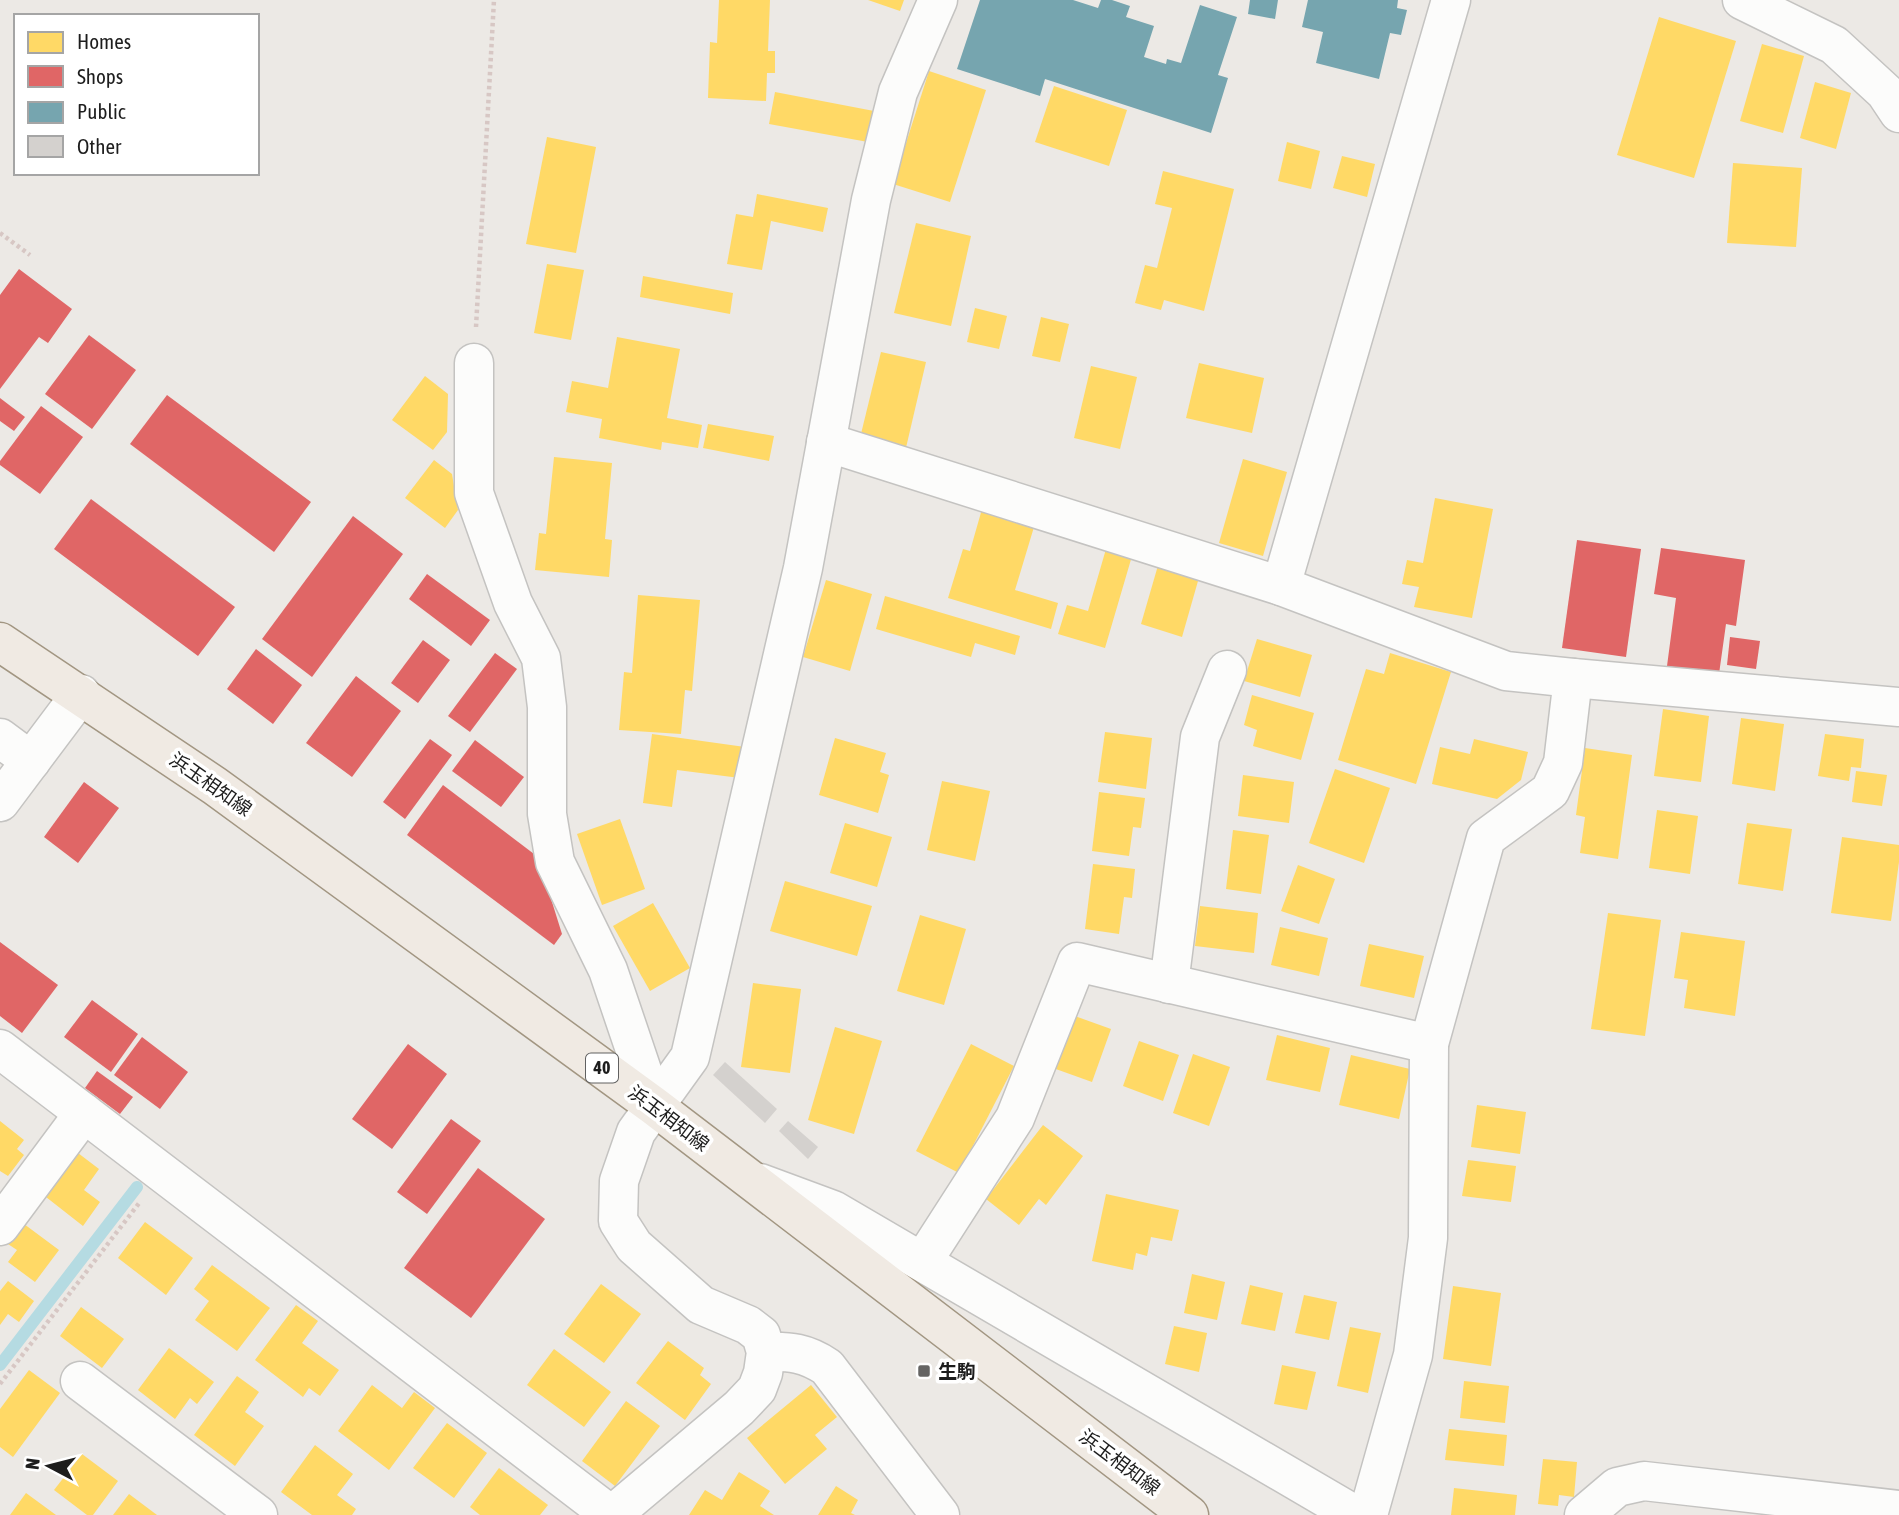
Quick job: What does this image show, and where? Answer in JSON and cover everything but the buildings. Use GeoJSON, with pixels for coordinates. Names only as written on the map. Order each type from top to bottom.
{"type":"FeatureCollection","features":[{"type":"Feature","properties":{"kind":"main road","name":"浜玉相知線"},"geometry":{"type":"LineString","coordinates":[[0,642],[215,786],[654,1106],[1189,1515]]}},
{"type":"Feature","properties":{"kind":"street"},"geometry":{"type":"LineString","coordinates":[[0,1049],[612,1515],[688,1453],[757,1389],[766,1352],[761,1335],[748,1325],[701,1305],[634,1246],[618,1221],[619,1181],[636,1132],[690,1057],[800,582],[871,200],[898,92],[938,0]]}},
{"type":"Feature","properties":{"kind":"street"},"geometry":{"type":"LineString","coordinates":[[1281,586],[1451,0]]}},
{"type":"Feature","properties":{"kind":"street"},"geometry":{"type":"LineString","coordinates":[[1742,0],[1834,46],[1885,92],[1899,113]]}},
{"type":"Feature","properties":{"kind":"street"},"geometry":{"type":"LineString","coordinates":[[474,363],[474,493],[513,603],[541,658],[547,707],[547,814],[555,862],[608,970],[654,1106]]}},
{"type":"Feature","properties":{"kind":"street"},"geometry":{"type":"LineString","coordinates":[[826,442],[1281,586],[1506,671],[1899,707]]}},
{"type":"Feature","properties":{"kind":"street"},"geometry":{"type":"LineString","coordinates":[[1169,984],[1200,737],[1227,670]]}},
{"type":"Feature","properties":{"kind":"street"},"geometry":{"type":"LineString","coordinates":[[1368,1515],[1413,1355],[1428,1238],[1429,1044],[1486,838],[1550,791],[1563,763],[1573,678]]}},
{"type":"Feature","properties":{"kind":"street"},"geometry":{"type":"LineString","coordinates":[[0,803],[81,694]]}},
{"type":"Feature","properties":{"kind":"street"},"geometry":{"type":"LineString","coordinates":[[0,738],[31,761]]}},
{"type":"Feature","properties":{"kind":"street"},"geometry":{"type":"LineString","coordinates":[[923,1261],[1015,1118],[1077,962],[1429,1044]]}},
{"type":"Feature","properties":{"kind":"street"},"geometry":{"type":"LineString","coordinates":[[0,1226],[84,1114]]}},
{"type":"Feature","properties":{"kind":"street"},"geometry":{"type":"LineString","coordinates":[[748,1178],[833,1210],[1355,1515]]}},
{"type":"Feature","properties":{"kind":"street"},"geometry":{"type":"LineString","coordinates":[[766,1352],[792,1351],[810,1356],[827,1367],[935,1513]]}},
{"type":"Feature","properties":{"kind":"street"},"geometry":{"type":"LineString","coordinates":[[80,1381],[258,1515]]}},
{"type":"Feature","properties":{"kind":"street"},"geometry":{"type":"LineString","coordinates":[[1584,1515],[1617,1487],[1644,1481],[1899,1510]]}},
{"type":"Feature","properties":{"kind":"path"},"geometry":{"type":"LineString","coordinates":[[474,363],[494,0]]}},
{"type":"Feature","properties":{"kind":"path"},"geometry":{"type":"LineString","coordinates":[[0,233],[30,255]]}},
{"type":"Feature","properties":{"kind":"path"},"geometry":{"type":"LineString","coordinates":[[0,1384],[162,1173]]}},
{"type":"Feature","properties":{"kind":"waterway"},"geometry":{"type":"LineString","coordinates":[[0,1365],[137,1187]]}},
{"type":"Feature","properties":{"kind":"place","name":"生駒"},"geometry":{"type":"Point","coordinates":[924,1371]}}]}
